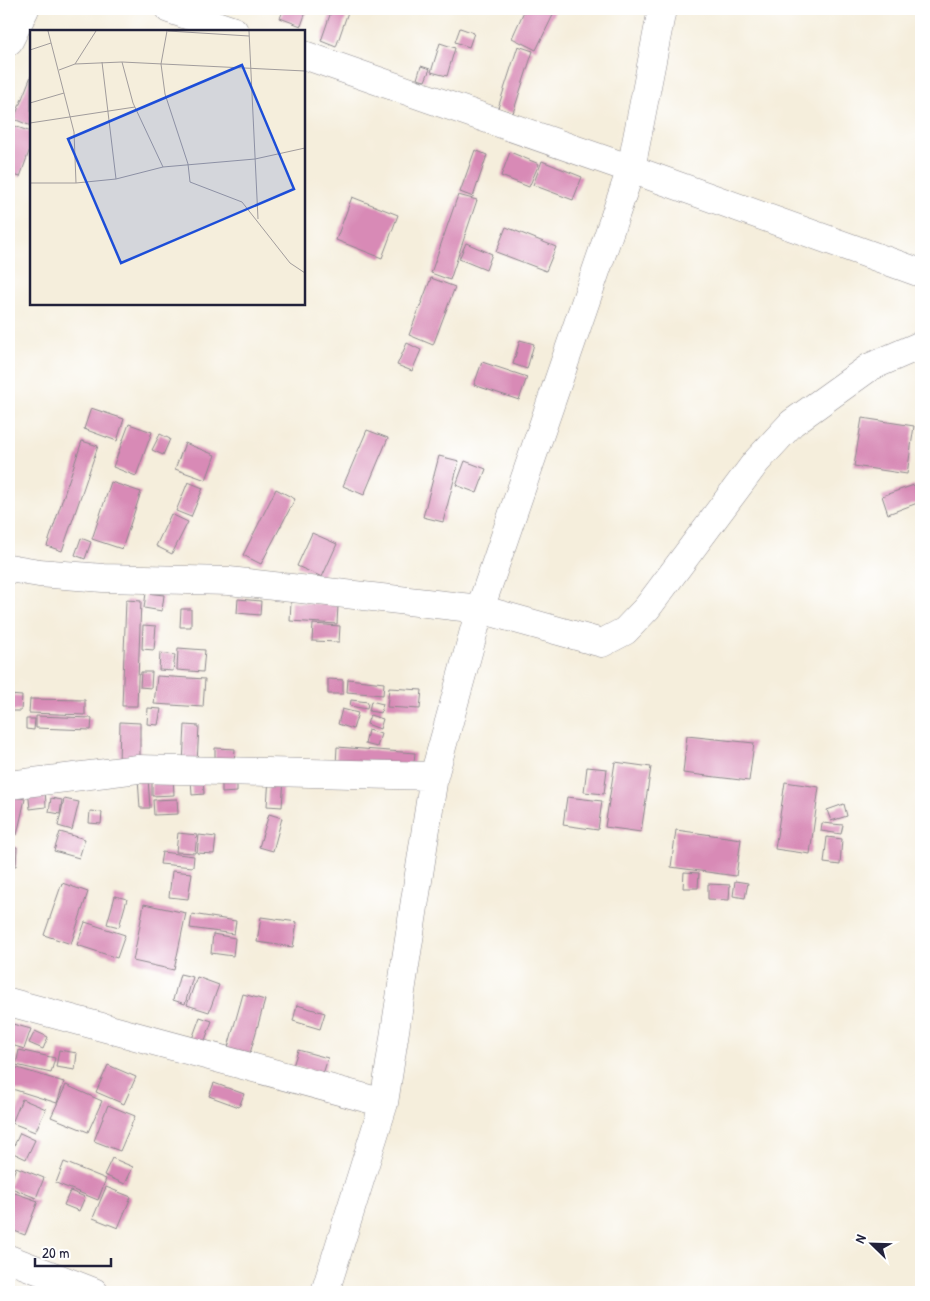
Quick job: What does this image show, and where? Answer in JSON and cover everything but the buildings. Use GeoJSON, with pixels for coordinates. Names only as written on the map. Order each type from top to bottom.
{"type":"FeatureCollection","features":[{"type":"Feature","properties":{"kind":"street"},"geometry":{"type":"LineString","coordinates":[[9,41],[25,9]]}},
{"type":"Feature","properties":{"kind":"street"},"geometry":{"type":"LineString","coordinates":[[169,9],[231,30]]}},
{"type":"Feature","properties":{"kind":"street"},"geometry":{"type":"LineString","coordinates":[[325,1292],[384,1104],[434,776],[480,609],[631,169],[662,9]]}},
{"type":"Feature","properties":{"kind":"street"},"geometry":{"type":"LineString","coordinates":[[305,55],[921,273]]}},
{"type":"Feature","properties":{"kind":"street"},"geometry":{"type":"LineString","coordinates":[[9,568],[39,573],[103,578],[229,581],[480,609],[602,643],[624,631],[647,608],[756,462],[792,422],[870,367],[921,345]]}},
{"type":"Feature","properties":{"kind":"street"},"geometry":{"type":"LineString","coordinates":[[9,785],[138,769],[434,776]]}},
{"type":"Feature","properties":{"kind":"street"},"geometry":{"type":"LineString","coordinates":[[9,1002],[384,1104]]}},
{"type":"Feature","properties":{"kind":"street"},"geometry":{"type":"LineString","coordinates":[[9,1259],[94,1292]]}}]}
